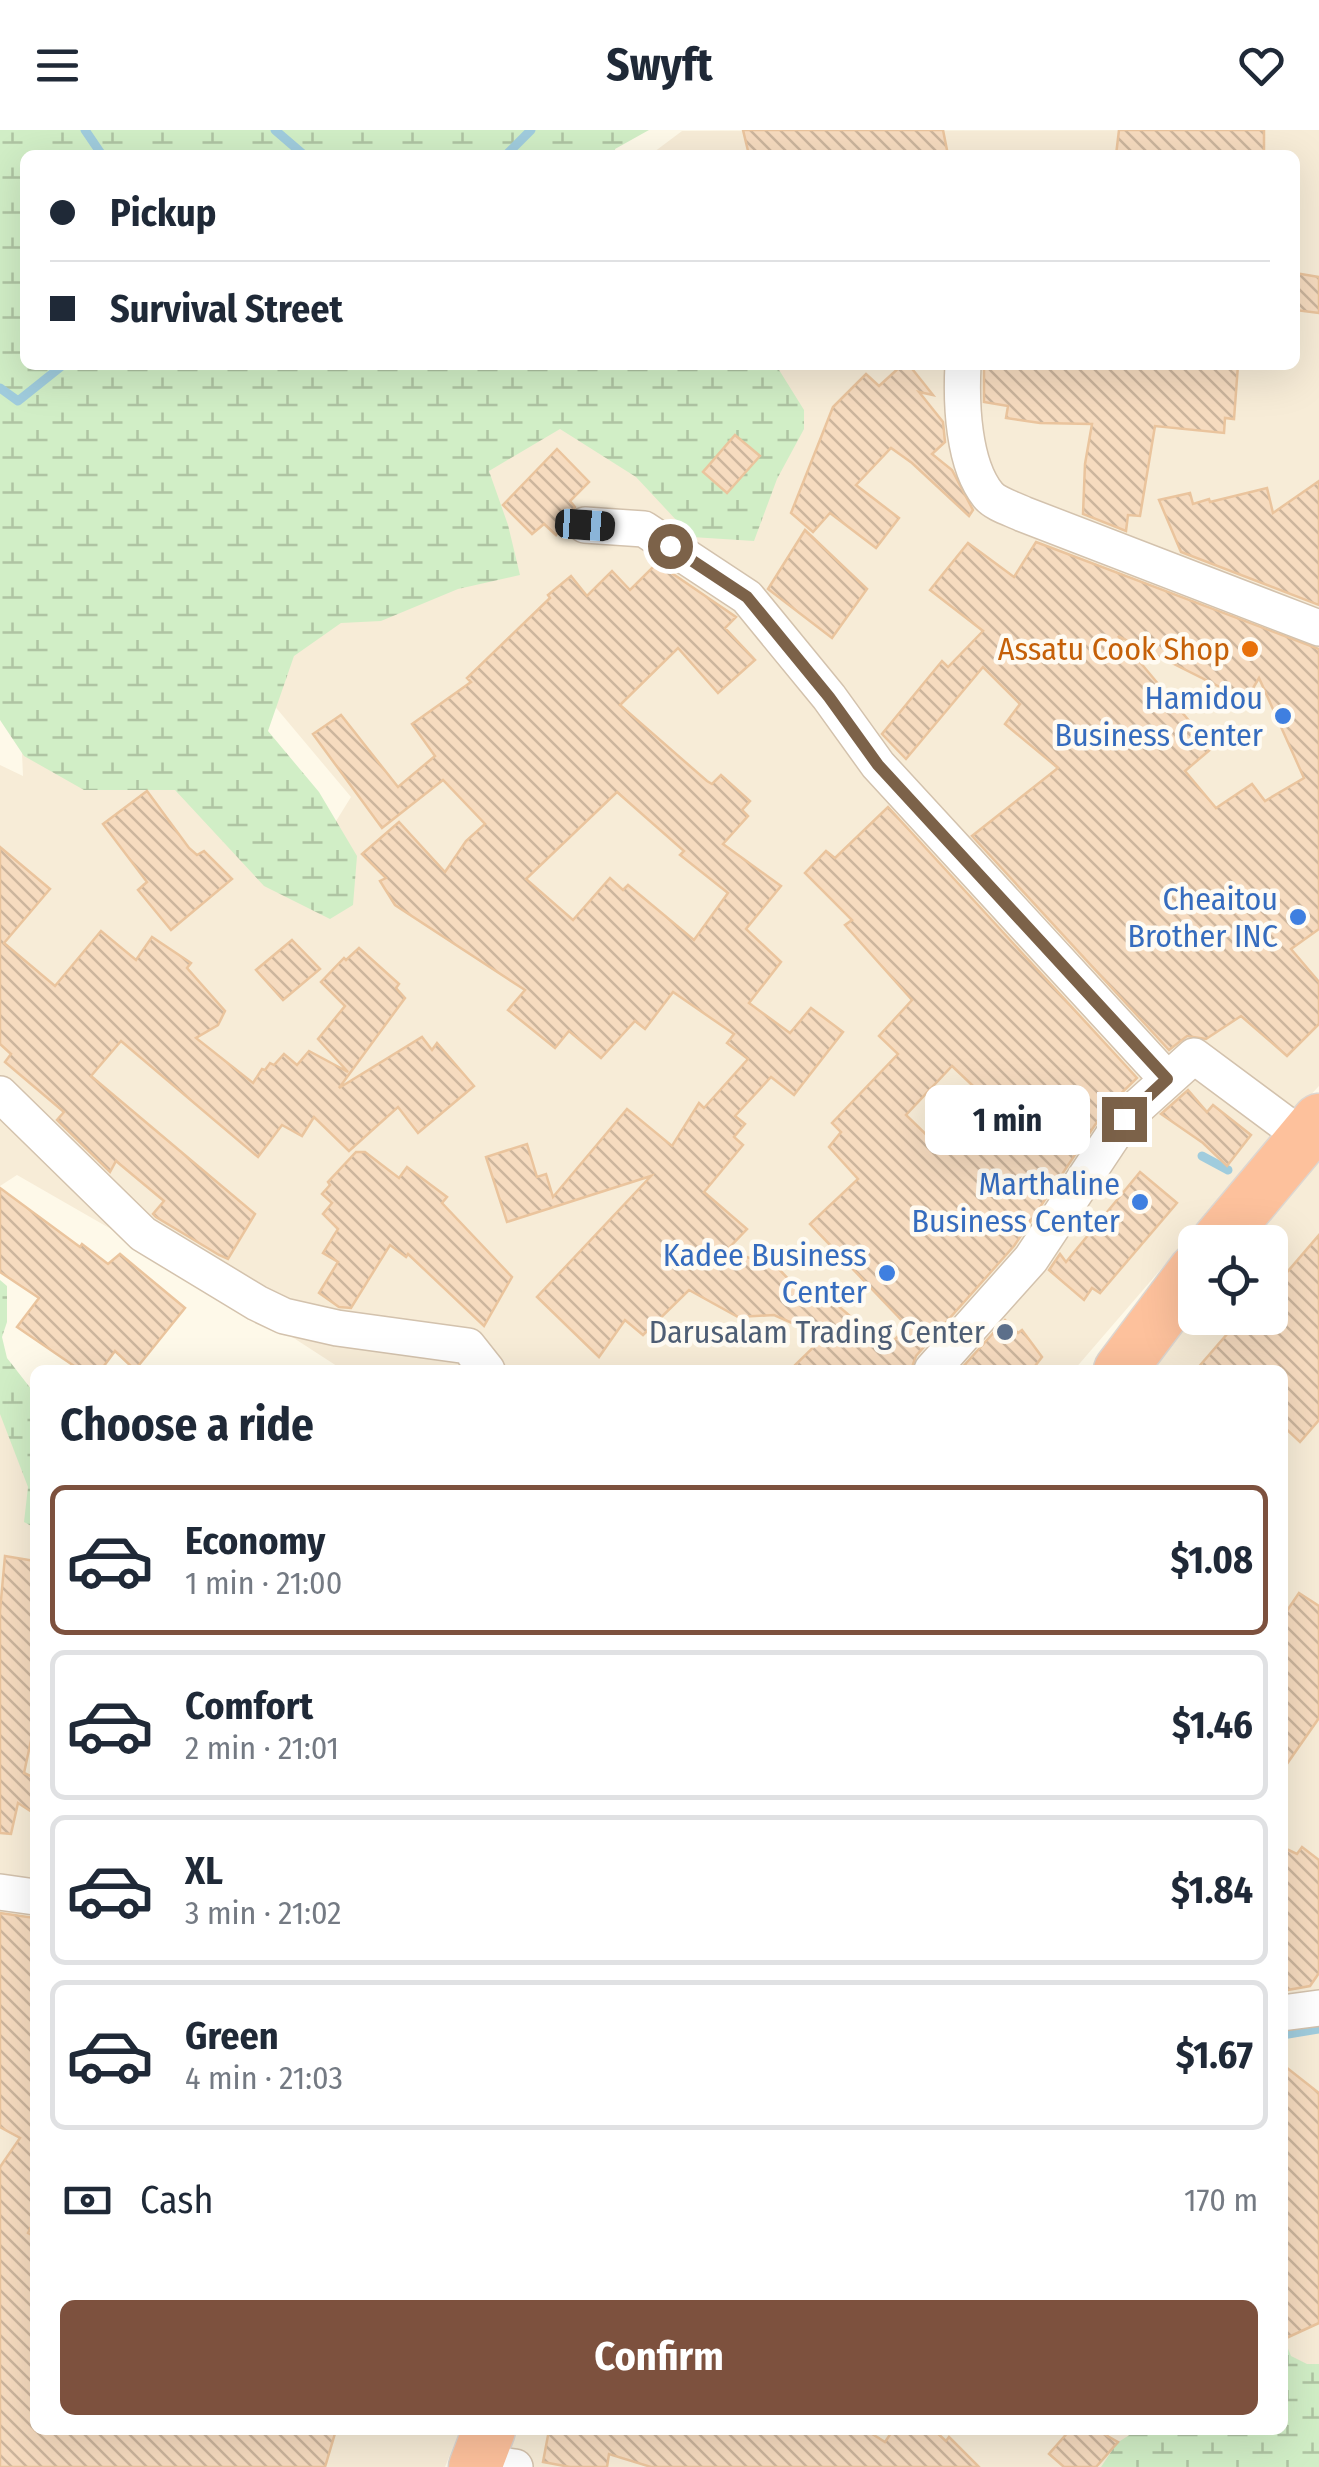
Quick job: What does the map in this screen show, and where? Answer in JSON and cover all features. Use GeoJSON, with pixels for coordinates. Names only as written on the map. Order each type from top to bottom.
{"type":"FeatureCollection","features":[{"type":"Feature","properties":{"kind":"highway"},"geometry":{"type":"LineString","coordinates":[[1231,1225],[1311,1128]]}},
{"type":"Feature","properties":{"kind":"highway"},"geometry":{"type":"LineString","coordinates":[[1124,1365],[1178,1293]]}},
{"type":"Feature","properties":{"kind":"street"},"geometry":{"type":"LineString","coordinates":[[963,370],[960,407],[971,458],[989,497],[1022,514],[1319,628]]}},
{"type":"Feature","properties":{"kind":"street"},"geometry":{"type":"LineString","coordinates":[[585,525],[644,529],[747,597],[829,697],[878,765],[1167,1079]]}},
{"type":"Feature","properties":{"kind":"street"},"geometry":{"type":"LineString","coordinates":[[936,1365],[1031,1260],[1124,1119],[1194,1056],[1311,1128]]}},
{"type":"Feature","properties":{"kind":"street"},"geometry":{"type":"LineString","coordinates":[[0,1094],[143,1234],[210,1277],[284,1316],[337,1328],[468,1346],[483,1365]]}},
{"type":"Feature","properties":{"kind":"street"},"geometry":{"type":"LineString","coordinates":[[0,1892],[30,1896]]}},
{"type":"Feature","properties":{"kind":"street"},"geometry":{"type":"LineString","coordinates":[[1288,2012],[1319,2008]]}},
{"type":"Feature","properties":{"kind":"shaded area"},"geometry":{"type":"Polygon","coordinates":[[[1319,130],[1319,1086],[1269,1139],[1199,1225],[1178,1225],[1178,1249],[1078,1365],[335,1365],[238,1302],[17,1175],[0,1186],[0,765],[23,776],[15,592],[320,847],[351,797],[188,603],[507,370],[1300,370],[1300,150],[657,150],[682,131],[1319,130]]]}},
{"type":"Feature","properties":{"kind":"shaded area"},"geometry":{"type":"Polygon","coordinates":[[[1319,1145],[1319,2396],[1288,2374],[1288,1365],[1145,1365],[1178,1323],[1178,1335],[1288,1335],[1288,1225],[1255,1225],[1319,1145]]]}},
{"type":"Feature","properties":{"kind":"shaded area"},"geometry":{"type":"Polygon","coordinates":[[[0,1364],[30,1435],[30,2435],[458,2435],[445,2467],[0,2467],[0,1364]]]}},
{"type":"Feature","properties":{"kind":"shaded area"},"geometry":{"type":"Polygon","coordinates":[[[499,2435],[1287,2435],[1319,2467],[489,2467],[499,2435]]]}},
{"type":"Feature","properties":{"kind":"green space"},"geometry":{"type":"Polygon","coordinates":[[[0,130],[649,130],[615,150],[20,150],[20,370],[779,370],[804,410],[804,429],[777,479],[754,541],[692,537],[636,477],[560,429],[489,471],[520,575],[458,589],[381,621],[341,623],[294,656],[268,731],[319,792],[357,856],[353,905],[330,919],[264,886],[175,790],[84,790],[24,756],[0,720],[0,130]]]}},
{"type":"Feature","properties":{"kind":"green space"},"geometry":{"type":"Polygon","coordinates":[[[0,1280],[7,1286],[7,1322],[2,1337],[7,1358],[30,1388],[30,1525],[24,1522],[28,1487],[0,1414],[0,1280]]]}},
{"type":"Feature","properties":{"kind":"green space"},"geometry":{"type":"Polygon","coordinates":[[[1288,2348],[1291,2356],[1307,2364],[1319,2364],[1319,2467],[1101,2467],[1117,2443],[1129,2435],[1288,2435],[1288,2348]]]}},
{"type":"Feature","properties":{"kind":"building"},"geometry":{"type":"Polygon","coordinates":[[[743,130],[943,130],[947,150],[748,150],[743,130]]]}},
{"type":"Feature","properties":{"kind":"building"},"geometry":{"type":"Polygon","coordinates":[[[1119,130],[1264,130],[1264,150],[1117,150],[1119,130]]]}},
{"type":"Feature","properties":{"kind":"building"},"geometry":{"type":"Polygon","coordinates":[[[1300,274],[1319,277],[1319,313],[1300,311],[1300,274]]]}},
{"type":"Feature","properties":{"kind":"building"},"geometry":{"type":"Polygon","coordinates":[[[897,370],[913,370],[933,395],[919,392],[943,422],[945,442],[932,454],[952,470],[973,510],[969,516],[891,448],[856,485],[899,518],[876,548],[830,513],[813,532],[791,513],[833,407],[866,374],[879,386],[897,370]]]}},
{"type":"Feature","properties":{"kind":"building"},"geometry":{"type":"Polygon","coordinates":[[[984,370],[1238,370],[1234,419],[1225,418],[1224,433],[1155,426],[1140,516],[1128,515],[1126,531],[1083,514],[1092,424],[1006,418],[1008,406],[984,402],[984,370]]]}},
{"type":"Feature","properties":{"kind":"building"},"geometry":{"type":"Polygon","coordinates":[[[735,435],[760,456],[727,493],[703,472],[735,435]]]}},
{"type":"Feature","properties":{"kind":"building"},"geometry":{"type":"Polygon","coordinates":[[[557,449],[589,482],[570,501],[575,507],[556,535],[544,524],[532,534],[503,505],[557,449]]]}},
{"type":"Feature","properties":{"kind":"building"},"geometry":{"type":"Polygon","coordinates":[[[1319,481],[1319,605],[1181,552],[1159,500],[1190,493],[1193,504],[1267,488],[1273,513],[1319,481]]]}},
{"type":"Feature","properties":{"kind":"building"},"geometry":{"type":"Polygon","coordinates":[[[805,530],[867,589],[832,638],[768,589],[805,530]]]}},
{"type":"Feature","properties":{"kind":"building"},"geometry":{"type":"Polygon","coordinates":[[[1036,542],[1319,649],[1319,929],[1291,949],[1319,982],[1319,1024],[1287,1056],[1241,1016],[1206,1039],[1187,1036],[1169,1050],[972,836],[1058,768],[1005,724],[1020,704],[983,667],[906,759],[882,734],[942,661],[948,667],[983,631],[930,590],[968,543],[1014,577],[1036,542]],[[1118,636],[1212,748],[1185,771],[1216,808],[1252,784],[1265,801],[1304,778],[1259,678],[1246,700],[1118,636]]]}},
{"type":"Feature","properties":{"kind":"building"},"geometry":{"type":"Polygon","coordinates":[[[657,563],[736,617],[725,628],[755,660],[718,693],[678,648],[620,705],[707,781],[712,784],[721,775],[750,801],[742,810],[748,816],[723,844],[781,886],[746,929],[781,962],[749,1003],[790,1033],[811,1008],[843,1032],[794,1095],[771,1077],[735,1116],[745,1124],[734,1137],[743,1145],[704,1192],[747,1229],[727,1250],[778,1268],[810,1302],[821,1291],[887,1348],[907,1326],[810,1224],[858,1179],[829,1147],[841,1132],[832,1123],[898,1054],[879,1036],[912,1000],[845,925],[852,920],[805,873],[826,851],[835,858],[888,807],[1137,1078],[1107,1107],[1014,1246],[916,1356],[913,1365],[795,1365],[824,1337],[774,1315],[738,1317],[689,1290],[643,1335],[625,1320],[599,1357],[537,1297],[651,1176],[507,1222],[486,1157],[527,1144],[537,1177],[546,1174],[553,1197],[627,1109],[672,1146],[699,1103],[704,1108],[748,1059],[727,1043],[734,1034],[673,992],[645,1029],[635,1021],[601,1058],[569,1031],[555,1048],[508,1010],[525,990],[395,905],[380,881],[386,878],[362,854],[399,822],[445,872],[466,841],[485,824],[443,780],[382,828],[313,734],[341,715],[398,787],[435,756],[412,724],[471,682],[467,678],[571,576],[587,596],[612,571],[630,590],[657,563]],[[617,792],[526,879],[573,920],[610,878],[623,890],[628,885],[694,940],[728,893],[680,855],[684,851],[617,792]],[[952,1066],[906,1115],[944,1152],[948,1148],[952,1153],[991,1109],[987,1105],[990,1102],[952,1066]]]}},
{"type":"Feature","properties":{"kind":"building"},"geometry":{"type":"Polygon","coordinates":[[[147,791],[189,848],[197,855],[204,851],[232,879],[171,930],[138,890],[147,882],[103,824],[147,791]]]}},
{"type":"Feature","properties":{"kind":"building"},"geometry":{"type":"Polygon","coordinates":[[[0,847],[50,889],[4,943],[55,986],[101,931],[136,960],[152,937],[191,963],[187,968],[225,1011],[218,1025],[196,1038],[253,1083],[262,1069],[270,1063],[274,1065],[284,1054],[297,1065],[309,1051],[348,1072],[318,1039],[345,1006],[321,982],[359,948],[399,984],[396,988],[405,998],[339,1088],[422,1037],[432,1050],[437,1043],[474,1086],[418,1133],[398,1107],[349,1151],[314,1117],[302,1136],[282,1125],[258,1157],[121,1041],[91,1076],[255,1214],[228,1259],[219,1255],[156,1217],[153,1214],[164,1201],[116,1161],[110,1172],[57,1120],[64,1112],[5,1062],[11,1054],[0,1044],[0,847]]]}},
{"type":"Feature","properties":{"kind":"building"},"geometry":{"type":"Polygon","coordinates":[[[292,940],[320,969],[283,1000],[256,970],[292,940]]]}},
{"type":"Feature","properties":{"kind":"building"},"geometry":{"type":"Polygon","coordinates":[[[1188,1090],[1207,1112],[1213,1105],[1251,1135],[1227,1166],[1203,1143],[1161,1114],[1188,1090]]]}},
{"type":"Feature","properties":{"kind":"building"},"geometry":{"type":"Polygon","coordinates":[[[356,1152],[365,1152],[399,1178],[407,1167],[447,1197],[442,1203],[512,1277],[484,1326],[408,1254],[406,1257],[390,1245],[351,1308],[339,1307],[319,1293],[338,1262],[323,1253],[338,1229],[323,1214],[332,1203],[322,1194],[356,1152]]]}},
{"type":"Feature","properties":{"kind":"building"},"geometry":{"type":"Polygon","coordinates":[[[1140,1172],[1177,1203],[1100,1293],[1092,1288],[1084,1300],[1049,1270],[1060,1254],[1066,1262],[1140,1172]]]}},
{"type":"Feature","properties":{"kind":"building"},"geometry":{"type":"Polygon","coordinates":[[[0,1188],[108,1264],[120,1254],[185,1308],[139,1365],[130,1365],[115,1351],[105,1365],[73,1365],[17,1327],[39,1298],[0,1272],[0,1188]]]}},
{"type":"Feature","properties":{"kind":"building"},"geometry":{"type":"Polygon","coordinates":[[[1319,1235],[1319,1420],[1300,1442],[1288,1431],[1288,1365],[1200,1365],[1226,1335],[1288,1335],[1288,1271],[1319,1235]]]}},
{"type":"Feature","properties":{"kind":"building"},"geometry":{"type":"Polygon","coordinates":[[[1005,1320],[1018,1333],[1022,1330],[1042,1357],[1036,1365],[964,1365],[1005,1320]]]}},
{"type":"Feature","properties":{"kind":"building"},"geometry":{"type":"Polygon","coordinates":[[[5,1556],[30,1560],[30,1745],[24,1773],[30,1776],[30,1811],[18,1803],[11,1834],[0,1833],[0,1611],[5,1556]]]}},
{"type":"Feature","properties":{"kind":"building"},"geometry":{"type":"Polygon","coordinates":[[[1299,1593],[1319,1606],[1319,1718],[1288,1762],[1288,1609],[1299,1593]]]}},
{"type":"Feature","properties":{"kind":"building"},"geometry":{"type":"Polygon","coordinates":[[[1302,1847],[1319,1860],[1319,1973],[1310,1986],[1288,1990],[1288,1850],[1297,1854],[1302,1847]]]}},
{"type":"Feature","properties":{"kind":"building"},"geometry":{"type":"Polygon","coordinates":[[[0,1913],[30,1917],[30,2435],[335,2435],[325,2467],[0,2467],[0,2167],[20,2138],[0,2127],[0,1913]]]}},
{"type":"Feature","properties":{"kind":"building"},"geometry":{"type":"Polygon","coordinates":[[[1288,2069],[1319,2093],[1319,2323],[1288,2337],[1288,2069]]]}},
{"type":"Feature","properties":{"kind":"building"},"geometry":{"type":"Polygon","coordinates":[[[548,2435],[874,2435],[885,2442],[890,2435],[939,2435],[946,2441],[949,2437],[979,2467],[651,2467],[609,2454],[607,2467],[543,2462],[548,2435]]]}},
{"type":"Feature","properties":{"kind":"building"},"geometry":{"type":"Polygon","coordinates":[[[1066,2435],[1106,2435],[1118,2442],[1096,2467],[1064,2467],[1049,2454],[1066,2435]]]}},
{"type":"Feature","properties":{"kind":"waterway"},"geometry":{"type":"LineString","coordinates":[[85,130],[99,150]]}},
{"type":"Feature","properties":{"kind":"waterway"},"geometry":{"type":"LineString","coordinates":[[275,130],[298,150]]}},
{"type":"Feature","properties":{"kind":"waterway"},"geometry":{"type":"LineString","coordinates":[[511,150],[531,130]]}},
{"type":"Feature","properties":{"kind":"waterway"},"geometry":{"type":"LineString","coordinates":[[0,388],[18,401],[57,370]]}},
{"type":"Feature","properties":{"kind":"waterway"},"geometry":{"type":"LineString","coordinates":[[1202,1156],[1228,1170]]}},
{"type":"Feature","properties":{"kind":"waterway"},"geometry":{"type":"LineString","coordinates":[[1288,2034],[1319,2029]]}},
{"type":"Feature","properties":{"kind":"place","name":"Assatu Cook Shop"},"geometry":{"type":"Point","coordinates":[1250,649]}},
{"type":"Feature","properties":{"kind":"place","name":"Hamidou Business Center"},"geometry":{"type":"Point","coordinates":[1283,716]}},
{"type":"Feature","properties":{"kind":"place","name":"Cheaitou Brother INC"},"geometry":{"type":"Point","coordinates":[1298,917]}},
{"type":"Feature","properties":{"kind":"place","name":"Marthaline Business Center"},"geometry":{"type":"Point","coordinates":[1140,1202]}},
{"type":"Feature","properties":{"kind":"place","name":"Kadee Business Center"},"geometry":{"type":"Point","coordinates":[887,1273]}},
{"type":"Feature","properties":{"kind":"place","name":"Darusalam Trading Center"},"geometry":{"type":"Point","coordinates":[1005,1332]}},
{"type":"Feature","properties":{"kind":"route"},"geometry":{"type":"LineString","coordinates":[[670,546],[747,597],[829,697],[878,765],[1167,1079],[1124,1119]]}}]}
